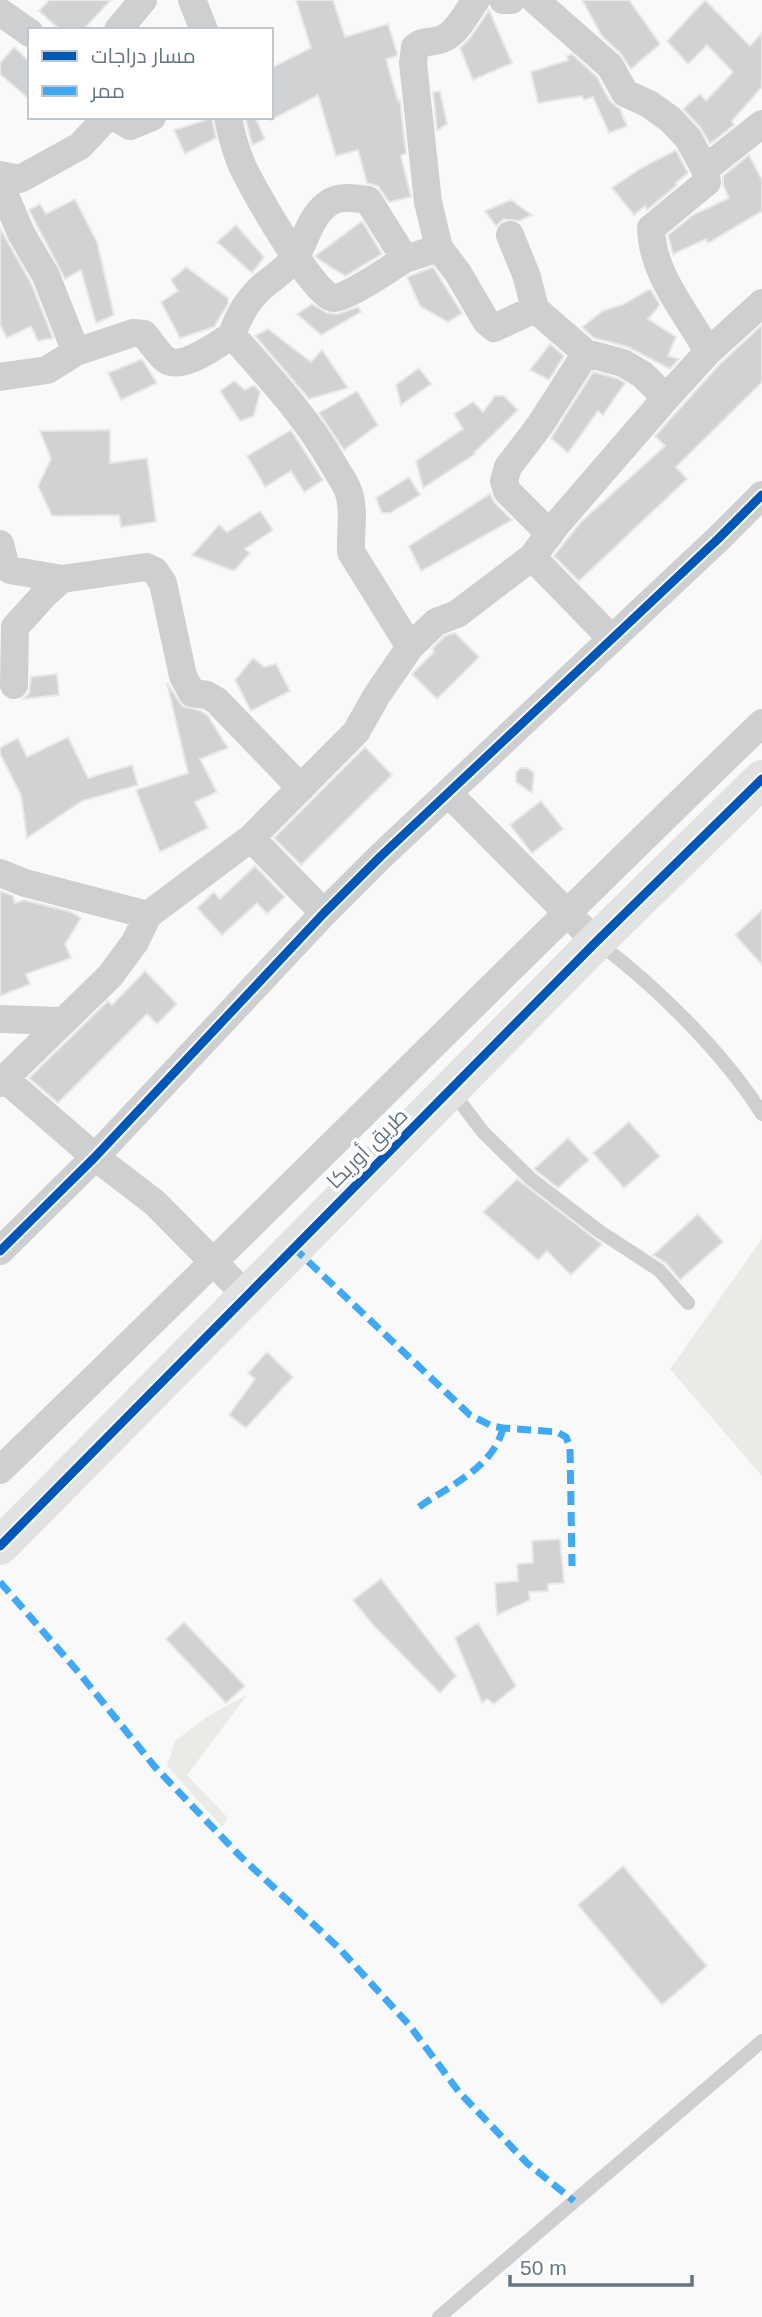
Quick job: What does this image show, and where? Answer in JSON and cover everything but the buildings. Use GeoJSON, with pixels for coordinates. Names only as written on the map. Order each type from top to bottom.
{"type":"FeatureCollection","features":[{"type":"Feature","properties":{"kind":"street"},"geometry":{"type":"LineString","coordinates":[[120,28],[143,0]]}},
{"type":"Feature","properties":{"kind":"street"},"geometry":{"type":"LineString","coordinates":[[192,0],[203,28]]}},
{"type":"Feature","properties":{"kind":"street"},"geometry":{"type":"LineString","coordinates":[[476,0],[452,33],[415,47],[413,63],[428,202],[439,248],[458,273],[486,321],[494,328],[535,309]]}},
{"type":"Feature","properties":{"kind":"street"},"geometry":{"type":"LineString","coordinates":[[503,0],[511,0]]}},
{"type":"Feature","properties":{"kind":"street"},"geometry":{"type":"LineString","coordinates":[[535,0],[610,66],[625,93],[649,104],[670,119],[688,138],[705,169],[706,182],[651,228],[651,240],[655,256],[674,298],[697,330],[708,352]]}},
{"type":"Feature","properties":{"kind":"street"},"geometry":{"type":"LineString","coordinates":[[0,12],[28,32]]}},
{"type":"Feature","properties":{"kind":"street"},"geometry":{"type":"LineString","coordinates":[[0,175],[20,179],[80,146],[105,119]]}},
{"type":"Feature","properties":{"kind":"street"},"geometry":{"type":"LineString","coordinates":[[118,119],[130,126],[147,119]]}},
{"type":"Feature","properties":{"kind":"street"},"geometry":{"type":"LineString","coordinates":[[228,119],[233,143],[243,167],[296,257],[323,293],[332,298],[345,295],[405,259],[439,248]]}},
{"type":"Feature","properties":{"kind":"street"},"geometry":{"type":"LineString","coordinates":[[705,169],[762,124]]}},
{"type":"Feature","properties":{"kind":"street"},"geometry":{"type":"LineString","coordinates":[[0,184],[21,233],[46,276],[76,352]]}},
{"type":"Feature","properties":{"kind":"street"},"geometry":{"type":"LineString","coordinates":[[0,377],[47,370],[76,352],[133,333],[144,334],[164,359],[172,363],[186,361],[232,335],[237,321],[262,286],[296,257],[307,228],[327,203],[349,197],[368,200],[405,259]]}},
{"type":"Feature","properties":{"kind":"street"},"geometry":{"type":"LineString","coordinates":[[510,235],[527,276],[535,309],[586,353],[623,363],[643,375],[666,398]]}},
{"type":"Feature","properties":{"kind":"street"},"geometry":{"type":"LineString","coordinates":[[246,1295],[155,1203],[2,1081],[110,976],[135,942],[148,915],[251,838],[356,732],[377,695],[410,647],[436,622],[457,614],[532,557],[666,398],[708,352],[762,303]]}},
{"type":"Feature","properties":{"kind":"street"},"geometry":{"type":"LineString","coordinates":[[232,335],[306,421],[330,457],[348,490],[353,513],[351,552],[410,647]]}},
{"type":"Feature","properties":{"kind":"street"},"geometry":{"type":"LineString","coordinates":[[550,534],[508,491],[504,481],[508,467],[540,425],[586,353]]}},
{"type":"Feature","properties":{"kind":"street"},"geometry":{"type":"LineString","coordinates":[[0,1251],[95,1157],[324,913],[762,495]]}},
{"type":"Feature","properties":{"kind":"street"},"geometry":{"type":"LineString","coordinates":[[532,557],[612,639]]}},
{"type":"Feature","properties":{"kind":"street"},"geometry":{"type":"LineString","coordinates":[[3,563],[61,579],[146,567],[155,570],[163,583],[188,688],[192,693],[207,695],[217,701],[301,788]]}},
{"type":"Feature","properties":{"kind":"street"},"geometry":{"type":"LineString","coordinates":[[14,685],[15,627],[31,607],[61,579]]}},
{"type":"Feature","properties":{"kind":"street"},"geometry":{"type":"LineString","coordinates":[[0,1470],[215,1263],[567,912],[762,723]]}},
{"type":"Feature","properties":{"kind":"street","name":"طريق أوريكا"},"geometry":{"type":"LineString","coordinates":[[0,1546],[596,942],[762,779]]}},
{"type":"Feature","properties":{"kind":"street"},"geometry":{"type":"LineString","coordinates":[[447,793],[596,942]]}},
{"type":"Feature","properties":{"kind":"street"},"geometry":{"type":"LineString","coordinates":[[251,838],[324,913]]}},
{"type":"Feature","properties":{"kind":"street"},"geometry":{"type":"LineString","coordinates":[[0,873],[25,883],[148,915]]}},
{"type":"Feature","properties":{"kind":"street"},"geometry":{"type":"LineString","coordinates":[[0,1019],[62,1021]]}},
{"type":"Feature","properties":{"kind":"lane"},"geometry":{"type":"LineString","coordinates":[[596,942],[634,970],[704,1041],[744,1086],[762,1114]]}},
{"type":"Feature","properties":{"kind":"lane"},"geometry":{"type":"LineString","coordinates":[[450,1089],[483,1132],[531,1179],[599,1231],[659,1270],[688,1303]]}},
{"type":"Feature","properties":{"kind":"lane"},"geometry":{"type":"LineString","coordinates":[[439,2317],[762,2042]]}},
{"type":"Feature","properties":{"kind":"shaded area"},"geometry":{"type":"Polygon","coordinates":[[[762,1239],[762,1476],[670,1369],[762,1239]]]}},
{"type":"Feature","properties":{"kind":"shaded area"},"geometry":{"type":"Polygon","coordinates":[[[247,1695],[187,1775],[228,1818],[222,1827],[167,1766],[175,1741],[208,1716],[247,1695]]]}},
{"type":"Feature","properties":{"kind":"marked path"},"geometry":{"type":"LineString","coordinates":[[293,1247],[470,1415],[492,1426],[557,1432],[566,1437],[570,1447],[572,1566]]}},
{"type":"Feature","properties":{"kind":"marked path"},"geometry":{"type":"LineString","coordinates":[[419,1507],[480,1465],[498,1442],[503,1428]]}},
{"type":"Feature","properties":{"kind":"marked path"},"geometry":{"type":"LineString","coordinates":[[0,1582],[80,1674],[155,1767],[240,1856],[339,1948],[410,2026],[459,2092],[527,2163],[574,2201]]}},
{"type":"Feature","properties":{"kind":"cycle path"},"geometry":{"type":"LineString","coordinates":[[0,1251],[95,1157],[380,857],[762,495]]}},
{"type":"Feature","properties":{"kind":"cycle path"},"geometry":{"type":"LineString","coordinates":[[0,1546],[596,942],[762,779]]}}]}
